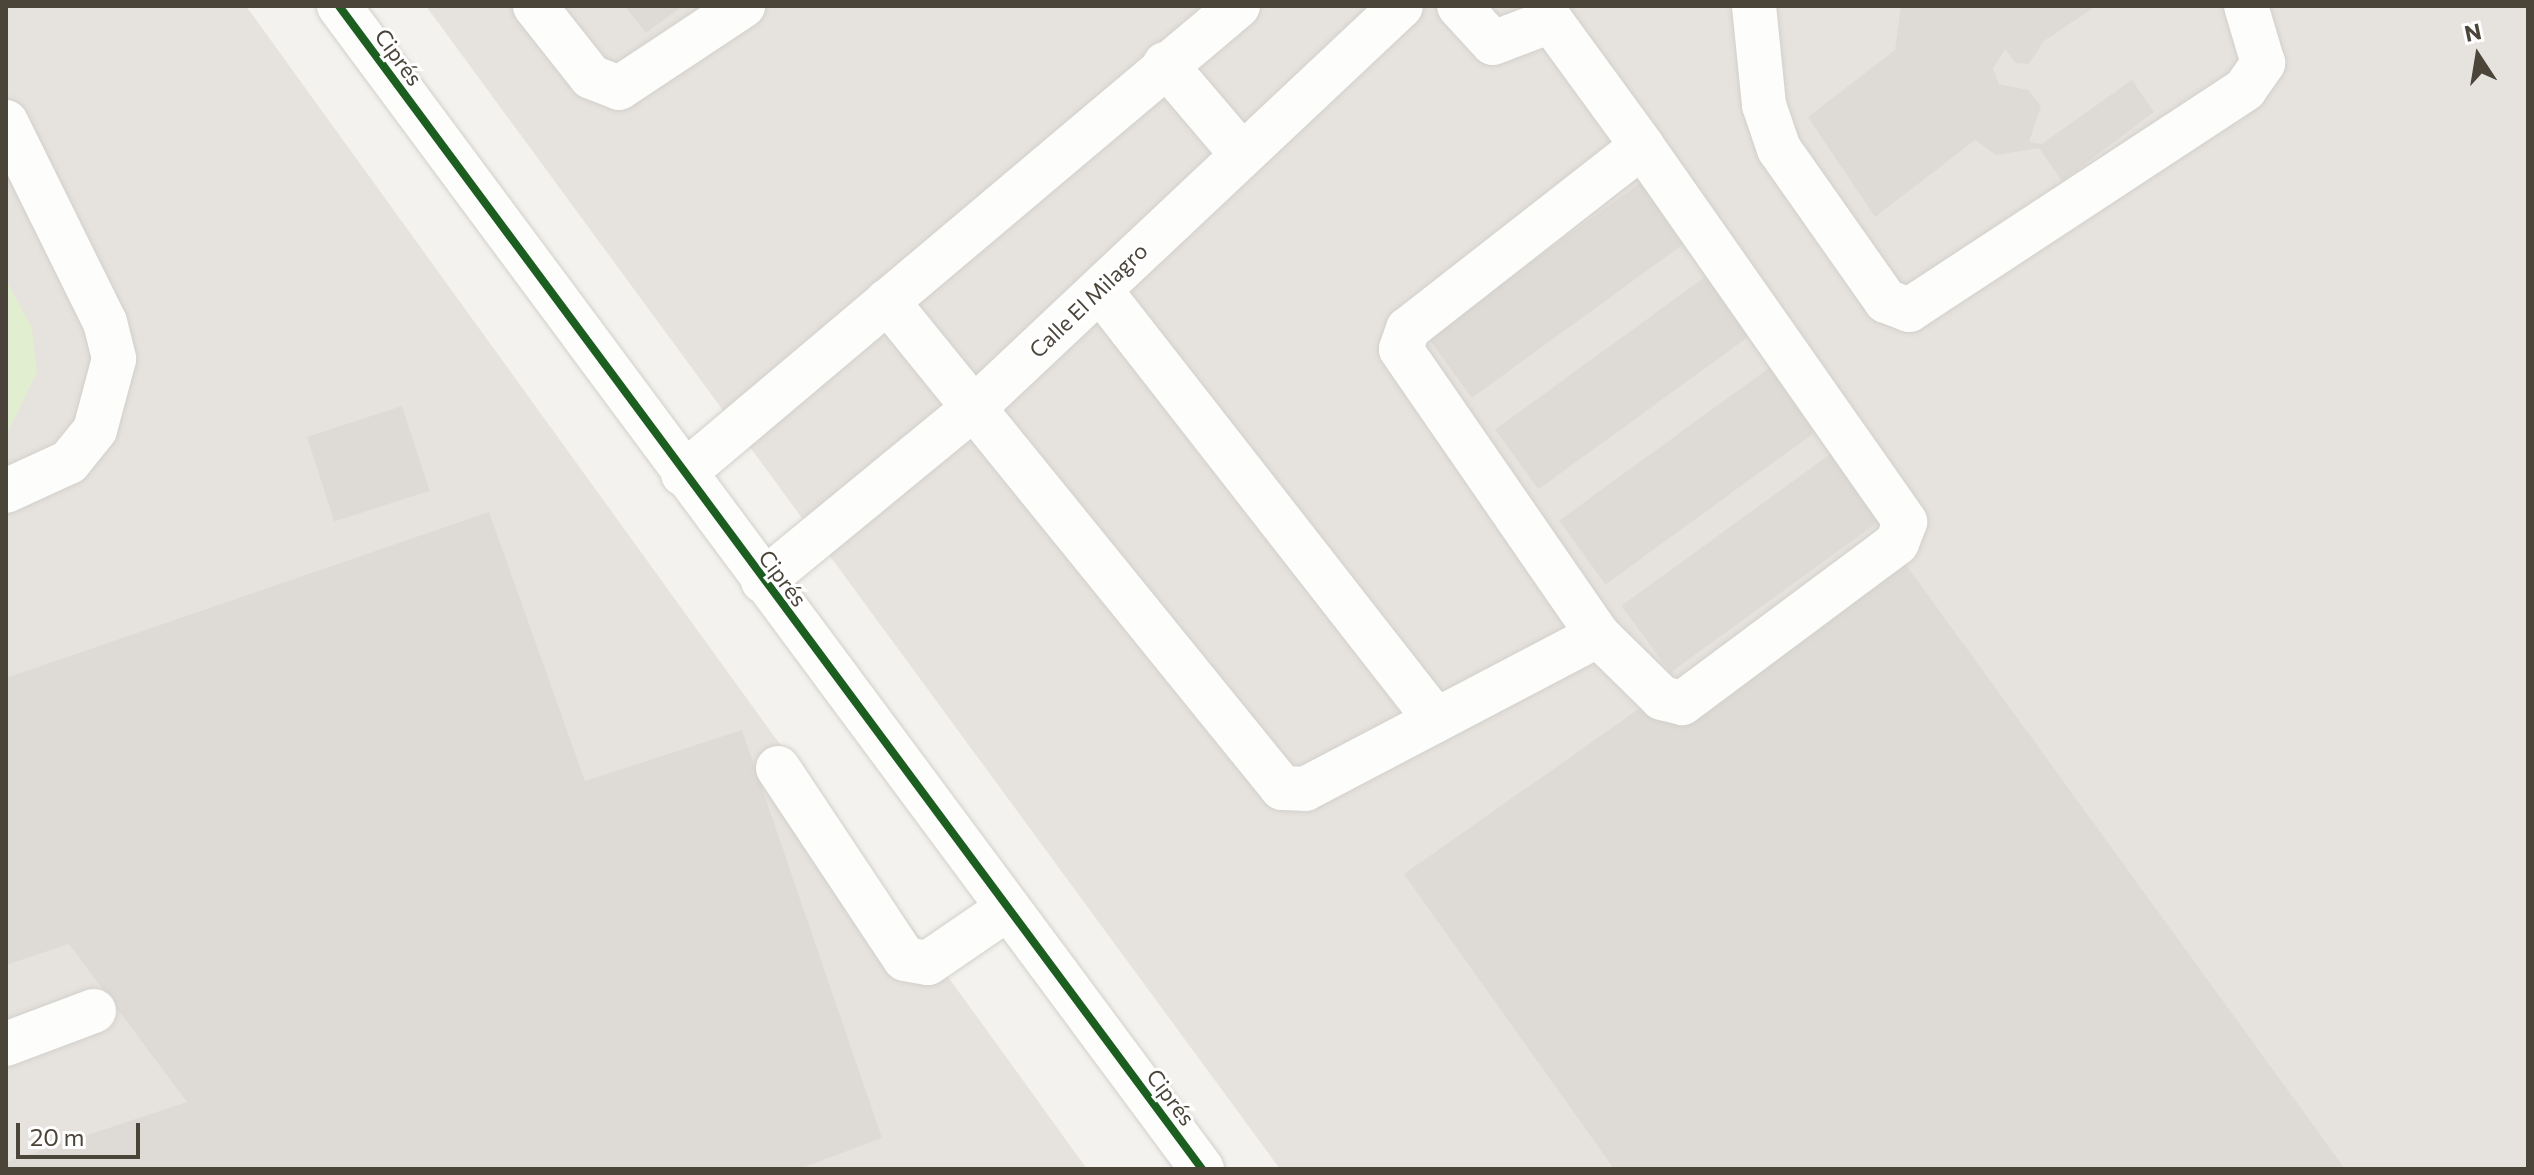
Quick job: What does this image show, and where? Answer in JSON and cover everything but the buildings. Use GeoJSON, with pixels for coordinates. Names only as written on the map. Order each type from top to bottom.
{"type":"FeatureCollection","features":[{"type":"Feature","properties":{"kind":"street","name":"Ciprés"},"geometry":{"type":"LineString","coordinates":[[339,6],[683,474],[1202,1169]]}},
{"type":"Feature","properties":{"kind":"street"},"geometry":{"type":"LineString","coordinates":[[535,6],[591,77],[619,88],[743,6]]}},
{"type":"Feature","properties":{"kind":"street"},"geometry":{"type":"LineString","coordinates":[[683,474],[1165,64],[1238,6]]}},
{"type":"Feature","properties":{"kind":"street","name":"Calle El Milagro"},"geometry":{"type":"LineString","coordinates":[[763,581],[977,405],[1240,152],[1401,6]]}},
{"type":"Feature","properties":{"kind":"street"},"geometry":{"type":"LineString","coordinates":[[1459,6],[1493,43],[1551,21],[1642,146],[1900,507],[1904,534],[1682,703],[1662,698],[1598,635],[1405,357],[1401,341],[1408,329],[1642,146]]}},
{"type":"Feature","properties":{"kind":"street"},"geometry":{"type":"LineString","coordinates":[[1754,6],[1764,105],[1779,149],[1886,301],[1909,310],[2245,89],[2263,63],[2246,6]]}},
{"type":"Feature","properties":{"kind":"street"},"geometry":{"type":"LineString","coordinates":[[1165,64],[1240,152]]}},
{"type":"Feature","properties":{"kind":"street"},"geometry":{"type":"LineString","coordinates":[[6,122],[105,322],[114,359],[95,430],[69,462],[6,491]]}},
{"type":"Feature","properties":{"kind":"street"},"geometry":{"type":"LineString","coordinates":[[1100,290],[1436,720]]}},
{"type":"Feature","properties":{"kind":"street"},"geometry":{"type":"LineString","coordinates":[[887,301],[977,405],[1282,788],[1305,789],[1598,635]]}},
{"type":"Feature","properties":{"kind":"street"},"geometry":{"type":"LineString","coordinates":[[778,768],[905,959],[928,963],[1007,909]]}},
{"type":"Feature","properties":{"kind":"street"},"geometry":{"type":"LineString","coordinates":[[6,1044],[94,1011]]}},
{"type":"Feature","properties":{"kind":"shaded area"},"geometry":{"type":"Polygon","coordinates":[[[6,6],[246,6],[1087,1169],[6,1169],[6,6]]]}},
{"type":"Feature","properties":{"kind":"shaded area"},"geometry":{"type":"Polygon","coordinates":[[[426,6],[2528,6],[2528,1169],[1280,1169],[426,6]]]}},
{"type":"Feature","properties":{"kind":"green space"},"geometry":{"type":"Polygon","coordinates":[[[6,280],[32,328],[37,372],[6,436],[6,280]]]}},
{"type":"Feature","properties":{"kind":"cycle path"},"geometry":{"type":"LineString","coordinates":[[339,6],[1202,1169]]}}]}
